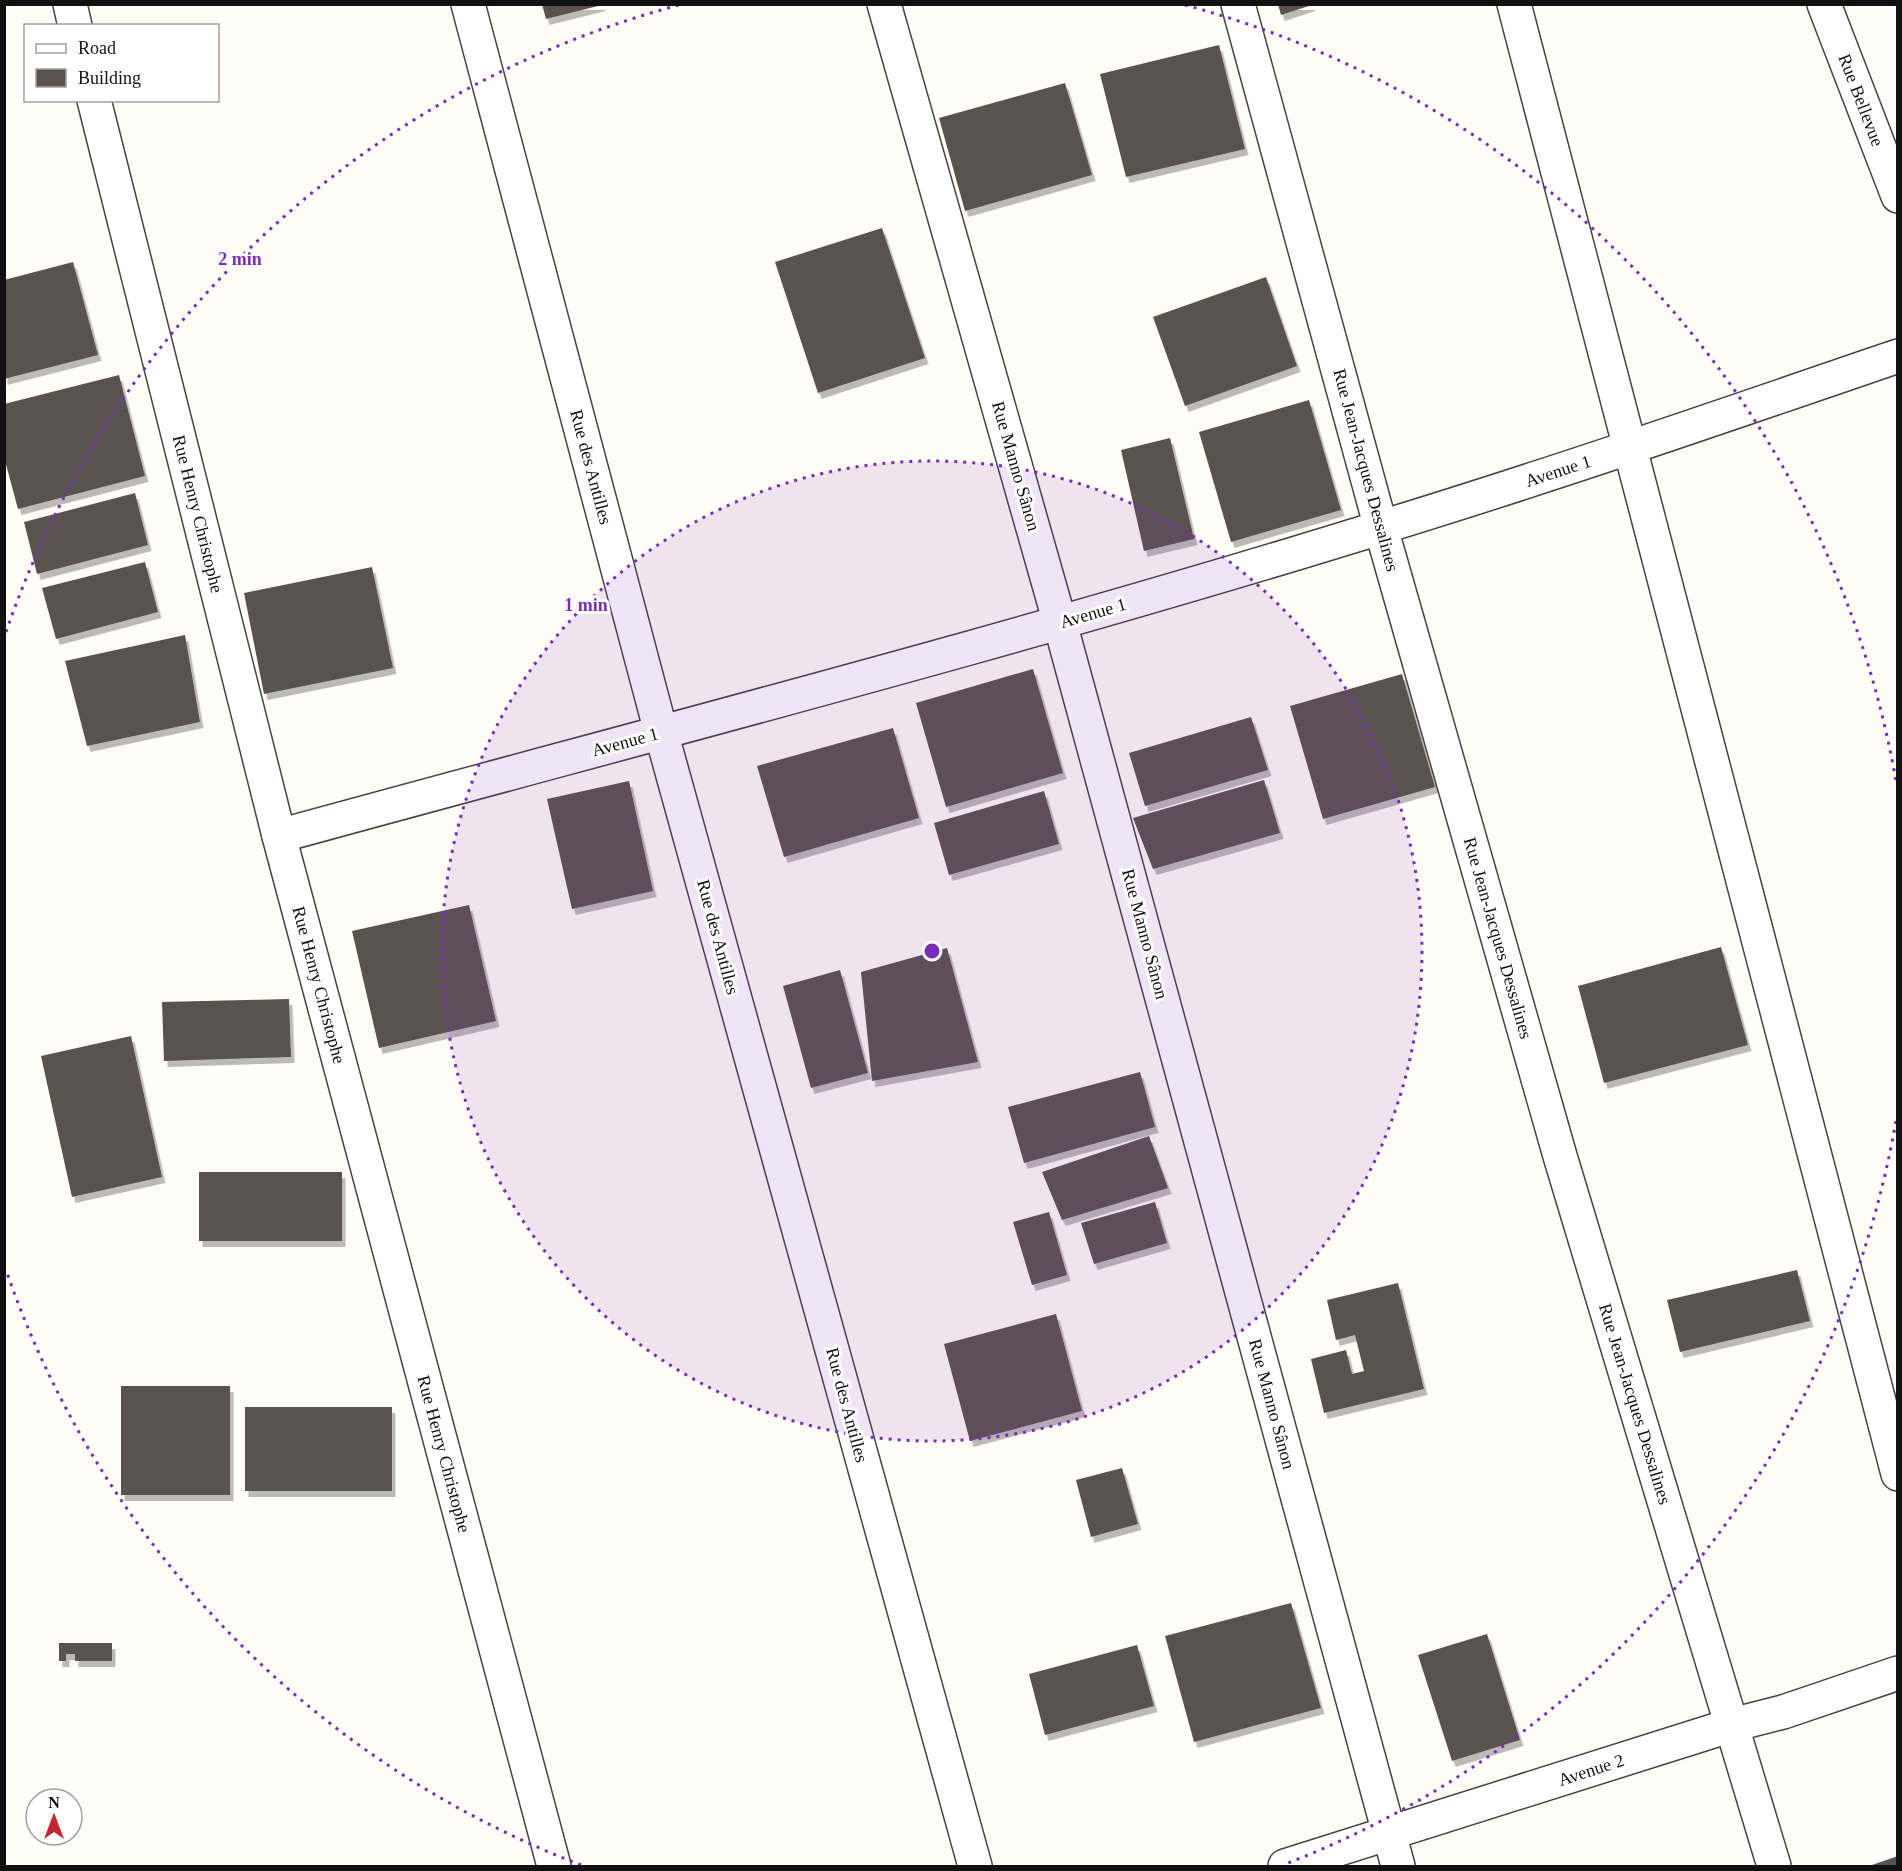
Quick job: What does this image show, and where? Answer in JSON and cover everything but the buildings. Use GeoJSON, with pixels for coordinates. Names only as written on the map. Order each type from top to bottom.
{"type":"FeatureCollection","features":[{"type":"Feature","properties":{"kind":"street"},"geometry":{"type":"LineString","coordinates":[[69,4],[74,24]]}},
{"type":"Feature","properties":{"kind":"street","name":"Rue des Antilles"},"geometry":{"type":"LineString","coordinates":[[468,4],[661,732],[975,1866]]}},
{"type":"Feature","properties":{"kind":"street","name":"Rue Manno Sânon"},"geometry":{"type":"LineString","coordinates":[[884,4],[1060,623],[1398,1866]]}},
{"type":"Feature","properties":{"kind":"street","name":"Rue Jean-Jacques Dessalines"},"geometry":{"type":"LineString","coordinates":[[1238,4],[1381,528],[1560,1156],[1774,1866]]}},
{"type":"Feature","properties":{"kind":"street"},"geometry":{"type":"LineString","coordinates":[[1514,4],[1898,1474]]}},
{"type":"Feature","properties":{"kind":"street","name":"Rue Bellevue"},"geometry":{"type":"LineString","coordinates":[[1824,4],[1898,196]]}},
{"type":"Feature","properties":{"kind":"street","name":"Rue Henry Christophe"},"geometry":{"type":"LineString","coordinates":[[95,102],[279,836],[555,1866]]}},
{"type":"Feature","properties":{"kind":"street","name":"Avenue 1"},"geometry":{"type":"LineString","coordinates":[[279,836],[1060,623],[1381,528],[1630,448],[1898,356]]}},
{"type":"Feature","properties":{"kind":"street","name":"Avenue 2"},"geometry":{"type":"LineString","coordinates":[[1284,1866],[1389,1835],[1731,1725],[1784,1712],[1898,1673]]}}]}
